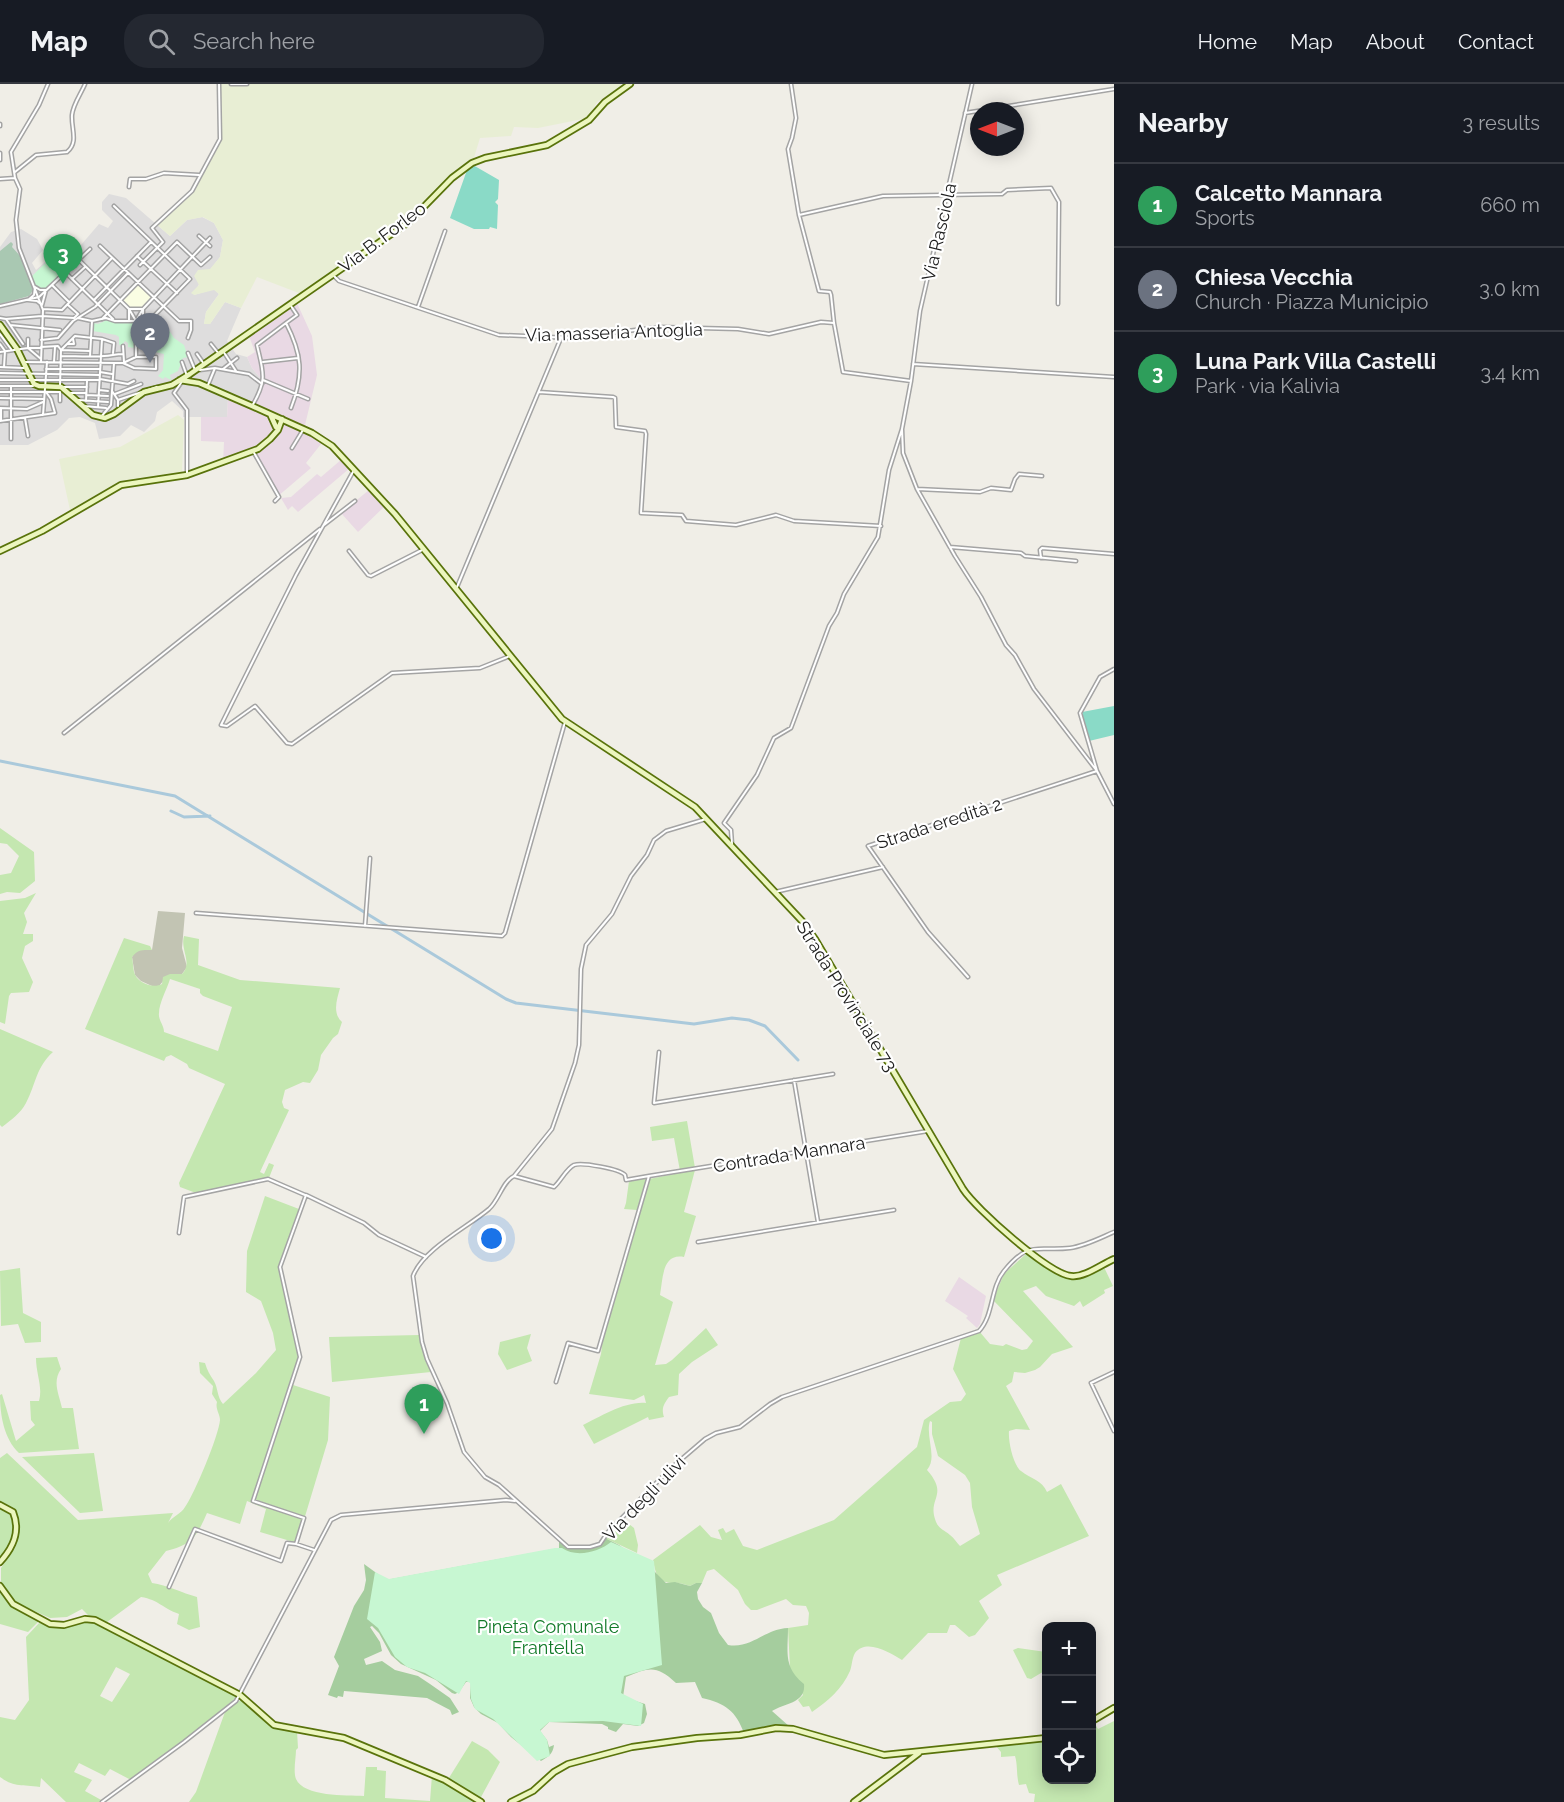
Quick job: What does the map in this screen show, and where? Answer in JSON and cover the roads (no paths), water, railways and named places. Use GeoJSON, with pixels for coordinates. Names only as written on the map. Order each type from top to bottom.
{"type":"FeatureCollection","features":[{"type":"Feature","properties":{"kind":"main road","name":"Via B. Forleo"},"geometry":{"type":"LineString","coordinates":[[197,369],[410,221],[452,178],[472,163],[485,158],[547,145],[589,120],[605,102],[630,84]]}},
{"type":"Feature","properties":{"kind":"main road"},"geometry":{"type":"LineString","coordinates":[[0,325],[34,384],[60,388],[85,404],[93,415],[101,417],[114,414],[144,392],[167,387],[188,378],[197,369]]}},
{"type":"Feature","properties":{"kind":"main road","name":"Strada Provinciale 73"},"geometry":{"type":"LineString","coordinates":[[188,378],[282,419],[332,446],[395,514],[565,722],[695,807],[803,922],[816,939],[968,1197],[1027,1250],[1061,1273],[1073,1277],[1114,1259]]}},
{"type":"Feature","properties":{"kind":"main road"},"geometry":{"type":"LineString","coordinates":[[269,414],[276,430]]}},
{"type":"Feature","properties":{"kind":"main road"},"geometry":{"type":"LineString","coordinates":[[0,551],[42,531],[120,485],[187,475],[253,451],[263,446],[282,419]]}},
{"type":"Feature","properties":{"kind":"main road"},"geometry":{"type":"LineString","coordinates":[[276,430],[292,425]]}},
{"type":"Feature","properties":{"kind":"main road"},"geometry":{"type":"LineString","coordinates":[[0,1505],[13,1512],[16,1526],[9,1554],[0,1562]]}},
{"type":"Feature","properties":{"kind":"main road"},"geometry":{"type":"LineString","coordinates":[[0,1586],[13,1604],[50,1624],[64,1625],[85,1619],[95,1620],[240,1695],[274,1725],[344,1738],[445,1780],[481,1802]]}},
{"type":"Feature","properties":{"kind":"main road"},"geometry":{"type":"LineString","coordinates":[[1096,1719],[1114,1708]]}},
{"type":"Feature","properties":{"kind":"main road"},"geometry":{"type":"LineString","coordinates":[[511,1802],[533,1791],[554,1772],[568,1764],[632,1747],[697,1738],[733,1736],[785,1728],[884,1755],[1042,1739]]}},
{"type":"Feature","properties":{"kind":"main road"},"geometry":{"type":"LineString","coordinates":[[854,1802],[920,1752]]}},
{"type":"Feature","properties":{"kind":"street"},"geometry":{"type":"LineString","coordinates":[[42,307],[18,248],[16,220],[20,189],[15,178],[11,152],[39,105],[48,84]]}},
{"type":"Feature","properties":{"kind":"street"},"geometry":{"type":"LineString","coordinates":[[15,172],[36,156],[67,152],[70,149],[75,137],[72,112],[85,84]]}},
{"type":"Feature","properties":{"kind":"street"},"geometry":{"type":"LineString","coordinates":[[140,265],[163,242],[152,228],[192,191],[220,139],[219,84]]}},
{"type":"Feature","properties":{"kind":"street"},"geometry":{"type":"LineString","coordinates":[[231,84],[247,84]]}},
{"type":"Feature","properties":{"kind":"street"},"geometry":{"type":"LineString","coordinates":[[791,84],[796,118],[788,149],[799,215],[819,291],[830,292],[831,295],[843,372],[910,381]]}},
{"type":"Feature","properties":{"kind":"street","name":"Via Rasciola"},"geometry":{"type":"LineString","coordinates":[[902,429],[920,311],[972,84]]}},
{"type":"Feature","properties":{"kind":"street"},"geometry":{"type":"LineString","coordinates":[[965,113],[1114,88]]}},
{"type":"Feature","properties":{"kind":"street"},"geometry":{"type":"LineString","coordinates":[[0,153],[0,160]]}},
{"type":"Feature","properties":{"kind":"street"},"geometry":{"type":"LineString","coordinates":[[129,187],[130,178],[146,179],[164,173],[200,175]]}},
{"type":"Feature","properties":{"kind":"street"},"geometry":{"type":"LineString","coordinates":[[0,179],[15,178]]}},
{"type":"Feature","properties":{"kind":"street"},"geometry":{"type":"LineString","coordinates":[[799,215],[883,196],[1002,194],[1007,190],[1051,188],[1059,202],[1058,304]]}},
{"type":"Feature","properties":{"kind":"street"},"geometry":{"type":"LineString","coordinates":[[78,318],[92,322],[102,319],[136,322],[153,318],[189,279],[114,206]]}},
{"type":"Feature","properties":{"kind":"street"},"geometry":{"type":"LineString","coordinates":[[418,307],[445,231]]}},
{"type":"Feature","properties":{"kind":"street"},"geometry":{"type":"LineString","coordinates":[[199,236],[210,246]]}},
{"type":"Feature","properties":{"kind":"street"},"geometry":{"type":"LineString","coordinates":[[136,357],[136,322],[143,309],[210,238]]}},
{"type":"Feature","properties":{"kind":"street"},"geometry":{"type":"LineString","coordinates":[[94,300],[151,242]]}},
{"type":"Feature","properties":{"kind":"street"},"geometry":{"type":"LineString","coordinates":[[102,319],[177,242],[201,265],[210,257]]}},
{"type":"Feature","properties":{"kind":"street"},"geometry":{"type":"LineString","coordinates":[[100,246],[178,321],[191,321],[188,338]]}},
{"type":"Feature","properties":{"kind":"street"},"geometry":{"type":"LineString","coordinates":[[0,306],[39,297],[90,249]]}},
{"type":"Feature","properties":{"kind":"street"},"geometry":{"type":"LineString","coordinates":[[137,256],[177,293]]}},
{"type":"Feature","properties":{"kind":"street"},"geometry":{"type":"LineString","coordinates":[[28,300],[37,301],[42,307],[61,311],[112,258]]}},
{"type":"Feature","properties":{"kind":"street"},"geometry":{"type":"LineString","coordinates":[[79,260],[129,309],[136,322]]}},
{"type":"Feature","properties":{"kind":"street"},"geometry":{"type":"LineString","coordinates":[[72,279],[86,267]]}},
{"type":"Feature","properties":{"kind":"street"},"geometry":{"type":"LineString","coordinates":[[66,273],[115,321]]}},
{"type":"Feature","properties":{"kind":"street"},"geometry":{"type":"LineString","coordinates":[[41,340],[58,338],[67,327],[98,304],[128,273]]}},
{"type":"Feature","properties":{"kind":"street","name":"Via masseria Antoglia"},"geometry":{"type":"LineString","coordinates":[[333,275],[339,281],[378,296],[418,307],[499,335],[561,338],[659,327],[738,328],[769,334],[821,322],[834,323]]}},
{"type":"Feature","properties":{"kind":"street"},"geometry":{"type":"LineString","coordinates":[[0,318],[42,316],[73,319],[78,314],[52,285]]}},
{"type":"Feature","properties":{"kind":"street"},"geometry":{"type":"LineString","coordinates":[[35,287],[46,290]]}},
{"type":"Feature","properties":{"kind":"street"},"geometry":{"type":"LineString","coordinates":[[28,300],[34,294],[35,287]]}},
{"type":"Feature","properties":{"kind":"street"},"geometry":{"type":"LineString","coordinates":[[41,361],[42,307],[46,290]]}},
{"type":"Feature","properties":{"kind":"street"},"geometry":{"type":"LineString","coordinates":[[252,406],[262,382],[262,362],[257,345],[297,315],[290,305]]}},
{"type":"Feature","properties":{"kind":"street"},"geometry":{"type":"LineString","coordinates":[[129,309],[143,309]]}},
{"type":"Feature","properties":{"kind":"street"},"geometry":{"type":"LineString","coordinates":[[129,309],[129,321]]}},
{"type":"Feature","properties":{"kind":"street"},"geometry":{"type":"LineString","coordinates":[[143,309],[143,321]]}},
{"type":"Feature","properties":{"kind":"street"},"geometry":{"type":"LineString","coordinates":[[6,319],[24,344]]}},
{"type":"Feature","properties":{"kind":"street"},"geometry":{"type":"LineString","coordinates":[[90,356],[92,322]]}},
{"type":"Feature","properties":{"kind":"street"},"geometry":{"type":"LineString","coordinates":[[286,323],[298,349],[300,372],[291,408]]}},
{"type":"Feature","properties":{"kind":"street"},"geometry":{"type":"LineString","coordinates":[[10,325],[60,330]]}},
{"type":"Feature","properties":{"kind":"street"},"geometry":{"type":"LineString","coordinates":[[0,334],[14,349]]}},
{"type":"Feature","properties":{"kind":"street"},"geometry":{"type":"LineString","coordinates":[[61,350],[67,344],[74,344],[74,336],[91,337],[114,343],[113,353]]}},
{"type":"Feature","properties":{"kind":"street"},"geometry":{"type":"LineString","coordinates":[[456,588],[561,338]]}},
{"type":"Feature","properties":{"kind":"street"},"geometry":{"type":"LineString","coordinates":[[28,339],[28,348],[41,361]]}},
{"type":"Feature","properties":{"kind":"street"},"geometry":{"type":"LineString","coordinates":[[98,407],[102,339]]}},
{"type":"Feature","properties":{"kind":"street"},"geometry":{"type":"LineString","coordinates":[[0,344],[5,351],[4,367]]}},
{"type":"Feature","properties":{"kind":"street"},"geometry":{"type":"LineString","coordinates":[[211,345],[231,363],[236,371]]}},
{"type":"Feature","properties":{"kind":"street"},"geometry":{"type":"LineString","coordinates":[[54,362],[55,346]]}},
{"type":"Feature","properties":{"kind":"street"},"geometry":{"type":"LineString","coordinates":[[0,352],[60,346],[60,401]]}},
{"type":"Feature","properties":{"kind":"street"},"geometry":{"type":"LineString","coordinates":[[119,363],[123,346]]}},
{"type":"Feature","properties":{"kind":"street"},"geometry":{"type":"LineString","coordinates":[[61,350],[90,351]]}},
{"type":"Feature","properties":{"kind":"street"},"geometry":{"type":"LineString","coordinates":[[61,356],[100,357],[113,353],[121,354]]}},
{"type":"Feature","properties":{"kind":"street"},"geometry":{"type":"LineString","coordinates":[[188,353],[197,369],[215,368],[249,374],[262,382],[308,399]]}},
{"type":"Feature","properties":{"kind":"street"},"geometry":{"type":"LineString","coordinates":[[0,367],[24,366],[41,361],[119,363],[124,362],[136,357],[156,357],[156,369],[134,368],[124,362],[121,354]]}},
{"type":"Feature","properties":{"kind":"street"},"geometry":{"type":"LineString","coordinates":[[197,354],[204,364]]}},
{"type":"Feature","properties":{"kind":"street"},"geometry":{"type":"LineString","coordinates":[[262,362],[299,357]]}},
{"type":"Feature","properties":{"kind":"street"},"geometry":{"type":"LineString","coordinates":[[222,369],[237,358]]}},
{"type":"Feature","properties":{"kind":"street"},"geometry":{"type":"LineString","coordinates":[[44,400],[27,409],[1,408],[1,421],[55,413],[43,384],[47,362]]}},
{"type":"Feature","properties":{"kind":"street"},"geometry":{"type":"LineString","coordinates":[[182,362],[188,378]]}},
{"type":"Feature","properties":{"kind":"street"},"geometry":{"type":"LineString","coordinates":[[101,417],[111,405],[114,363]]}},
{"type":"Feature","properties":{"kind":"street"},"geometry":{"type":"LineString","coordinates":[[913,364],[1114,377]]}},
{"type":"Feature","properties":{"kind":"street"},"geometry":{"type":"LineString","coordinates":[[207,386],[215,368]]}},
{"type":"Feature","properties":{"kind":"street"},"geometry":{"type":"LineString","coordinates":[[46,369],[113,374]]}},
{"type":"Feature","properties":{"kind":"street"},"geometry":{"type":"LineString","coordinates":[[0,373],[100,372]]}},
{"type":"Feature","properties":{"kind":"street"},"geometry":{"type":"LineString","coordinates":[[118,400],[148,388],[188,378]]}},
{"type":"Feature","properties":{"kind":"street"},"geometry":{"type":"LineString","coordinates":[[187,475],[187,410],[174,393],[188,378]]}},
{"type":"Feature","properties":{"kind":"street"},"geometry":{"type":"LineString","coordinates":[[0,380],[32,380],[43,384]]}},
{"type":"Feature","properties":{"kind":"street"},"geometry":{"type":"LineString","coordinates":[[0,386],[43,384],[60,380],[112,380],[128,384],[134,381]]}},
{"type":"Feature","properties":{"kind":"street"},"geometry":{"type":"LineString","coordinates":[[85,404],[87,381]]}},
{"type":"Feature","properties":{"kind":"street"},"geometry":{"type":"LineString","coordinates":[[70,393],[111,394],[141,384]]}},
{"type":"Feature","properties":{"kind":"street"},"geometry":{"type":"LineString","coordinates":[[11,386],[11,439]]}},
{"type":"Feature","properties":{"kind":"street"},"geometry":{"type":"LineString","coordinates":[[0,392],[45,392],[60,388],[87,387]]}},
{"type":"Feature","properties":{"kind":"street"},"geometry":{"type":"LineString","coordinates":[[99,390],[111,394],[118,400],[118,406]]}},
{"type":"Feature","properties":{"kind":"street"},"geometry":{"type":"LineString","coordinates":[[43,415],[45,392]]}},
{"type":"Feature","properties":{"kind":"street"},"geometry":{"type":"LineString","coordinates":[[538,392],[613,397],[615,398],[616,427],[645,431],[640,513],[682,515],[683,520],[686,521],[729,525],[776,515],[794,521],[881,526]]}},
{"type":"Feature","properties":{"kind":"street"},"geometry":{"type":"LineString","coordinates":[[0,398],[44,400]]}},
{"type":"Feature","properties":{"kind":"street"},"geometry":{"type":"LineString","coordinates":[[85,404],[108,402]]}},
{"type":"Feature","properties":{"kind":"street"},"geometry":{"type":"LineString","coordinates":[[85,404],[106,408]]}},
{"type":"Feature","properties":{"kind":"street"},"geometry":{"type":"LineString","coordinates":[[27,409],[31,417]]}},
{"type":"Feature","properties":{"kind":"street"},"geometry":{"type":"LineString","coordinates":[[25,417],[28,436]]}},
{"type":"Feature","properties":{"kind":"street"},"geometry":{"type":"LineString","coordinates":[[292,448],[303,429]]}},
{"type":"Feature","properties":{"kind":"street"},"geometry":{"type":"LineString","coordinates":[[902,429],[903,453],[917,489],[981,597],[1006,645],[1015,655],[1034,689],[1096,771],[1114,804]]}},
{"type":"Feature","properties":{"kind":"street"},"geometry":{"type":"LineString","coordinates":[[732,846],[731,830],[724,822],[758,775],[774,738],[791,728],[829,626],[844,594],[878,537],[889,470],[902,429]]}},
{"type":"Feature","properties":{"kind":"street"},"geometry":{"type":"LineString","coordinates":[[253,451],[279,497],[275,501]]}},
{"type":"Feature","properties":{"kind":"street"},"geometry":{"type":"LineString","coordinates":[[354,470],[321,527],[221,725],[227,726],[255,706],[287,743],[292,744],[392,673],[480,668],[510,656]]}},
{"type":"Feature","properties":{"kind":"street"},"geometry":{"type":"LineString","coordinates":[[917,489],[980,492],[991,488],[1011,490],[1019,474],[1042,476]]}},
{"type":"Feature","properties":{"kind":"street"},"geometry":{"type":"LineString","coordinates":[[64,734],[355,501]]}},
{"type":"Feature","properties":{"kind":"street"},"geometry":{"type":"LineString","coordinates":[[950,547],[1021,553],[1025,556],[1076,561]]}},
{"type":"Feature","properties":{"kind":"street"},"geometry":{"type":"LineString","coordinates":[[1041,558],[1042,548],[1114,554]]}},
{"type":"Feature","properties":{"kind":"street"},"geometry":{"type":"LineString","coordinates":[[349,551],[371,576],[424,549]]}},
{"type":"Feature","properties":{"kind":"street"},"geometry":{"type":"LineString","coordinates":[[1096,771],[1080,713],[1100,677],[1114,669]]}},
{"type":"Feature","properties":{"kind":"street"},"geometry":{"type":"LineString","coordinates":[[196,913],[504,935],[565,722]]}},
{"type":"Feature","properties":{"kind":"street","name":"Strada eredità 2"},"geometry":{"type":"LineString","coordinates":[[968,977],[928,932],[868,846],[1096,771]]}},
{"type":"Feature","properties":{"kind":"street"},"geometry":{"type":"LineString","coordinates":[[518,1503],[499,1485],[485,1477],[464,1452],[422,1342],[413,1276],[427,1257],[454,1233],[496,1202],[508,1180],[514,1176],[552,1129],[578,1051],[581,969],[586,945],[612,914],[631,876],[647,855],[654,840],[673,828],[706,819]]}},
{"type":"Feature","properties":{"kind":"street"},"geometry":{"type":"LineString","coordinates":[[365,926],[370,858]]}},
{"type":"Feature","properties":{"kind":"street"},"geometry":{"type":"LineString","coordinates":[[775,892],[883,867]]}},
{"type":"Feature","properties":{"kind":"street"},"geometry":{"type":"LineString","coordinates":[[659,1052],[654,1103],[833,1074]]}},
{"type":"Feature","properties":{"kind":"street"},"geometry":{"type":"LineString","coordinates":[[794,1080],[818,1222]]}},
{"type":"Feature","properties":{"kind":"street","name":"Contrada Mannara"},"geometry":{"type":"LineString","coordinates":[[514,1176],[554,1186],[570,1168],[580,1164],[620,1170],[626,1180],[928,1131]]}},
{"type":"Feature","properties":{"kind":"street"},"geometry":{"type":"LineString","coordinates":[[556,1382],[568,1343],[598,1351],[649,1176]]}},
{"type":"Feature","properties":{"kind":"street"},"geometry":{"type":"LineString","coordinates":[[179,1233],[184,1197],[268,1179],[364,1223],[379,1235],[427,1257]]}},
{"type":"Feature","properties":{"kind":"street"},"geometry":{"type":"LineString","coordinates":[[296,1544],[304,1518],[253,1501],[300,1357],[280,1267],[306,1195]]}},
{"type":"Feature","properties":{"kind":"street"},"geometry":{"type":"LineString","coordinates":[[698,1242],[894,1210]]}},
{"type":"Feature","properties":{"kind":"street"},"geometry":{"type":"LineString","coordinates":[[1027,1250],[1078,1246],[1114,1232]]}},
{"type":"Feature","properties":{"kind":"street","name":"Via degli ulivi"},"geometry":{"type":"LineString","coordinates":[[518,1503],[568,1547],[590,1547],[600,1544],[608,1532],[670,1469],[710,1435],[740,1427],[782,1397],[979,1331],[986,1321],[1003,1272],[1027,1250]]}},
{"type":"Feature","properties":{"kind":"street"},"geometry":{"type":"LineString","coordinates":[[1114,1372],[1091,1383],[1114,1431]]}},
{"type":"Feature","properties":{"kind":"street"},"geometry":{"type":"LineString","coordinates":[[102,1802],[236,1701],[331,1520],[341,1515],[506,1500],[518,1503]]}},
{"type":"Feature","properties":{"kind":"street"},"geometry":{"type":"LineString","coordinates":[[169,1587],[195,1529],[281,1561],[287,1542],[314,1550]]}},
{"type":"Feature","properties":{"kind":"waterway"},"geometry":{"type":"LineString","coordinates":[[0,761],[175,796],[516,1003],[694,1024],[732,1018],[749,1020],[765,1026],[798,1060]]}},
{"type":"Feature","properties":{"kind":"waterway"},"geometry":{"type":"LineString","coordinates":[[171,811],[184,817],[210,816]]}},
{"type":"Feature","properties":{"kind":"place","name":"Luna Park Villa Castelli"},"geometry":{"type":"Point","coordinates":[63,284]}},
{"type":"Feature","properties":{"kind":"place","name":"Chiesa Vecchia"},"geometry":{"type":"Point","coordinates":[150,363]}},
{"type":"Feature","properties":{"kind":"place","name":"Calcetto Mannara"},"geometry":{"type":"Point","coordinates":[424,1434]}},
{"type":"Feature","properties":{"kind":"park label","name":"Pineta Comunale Frantella"},"geometry":{"type":"Point","coordinates":[548,1636]}}]}
